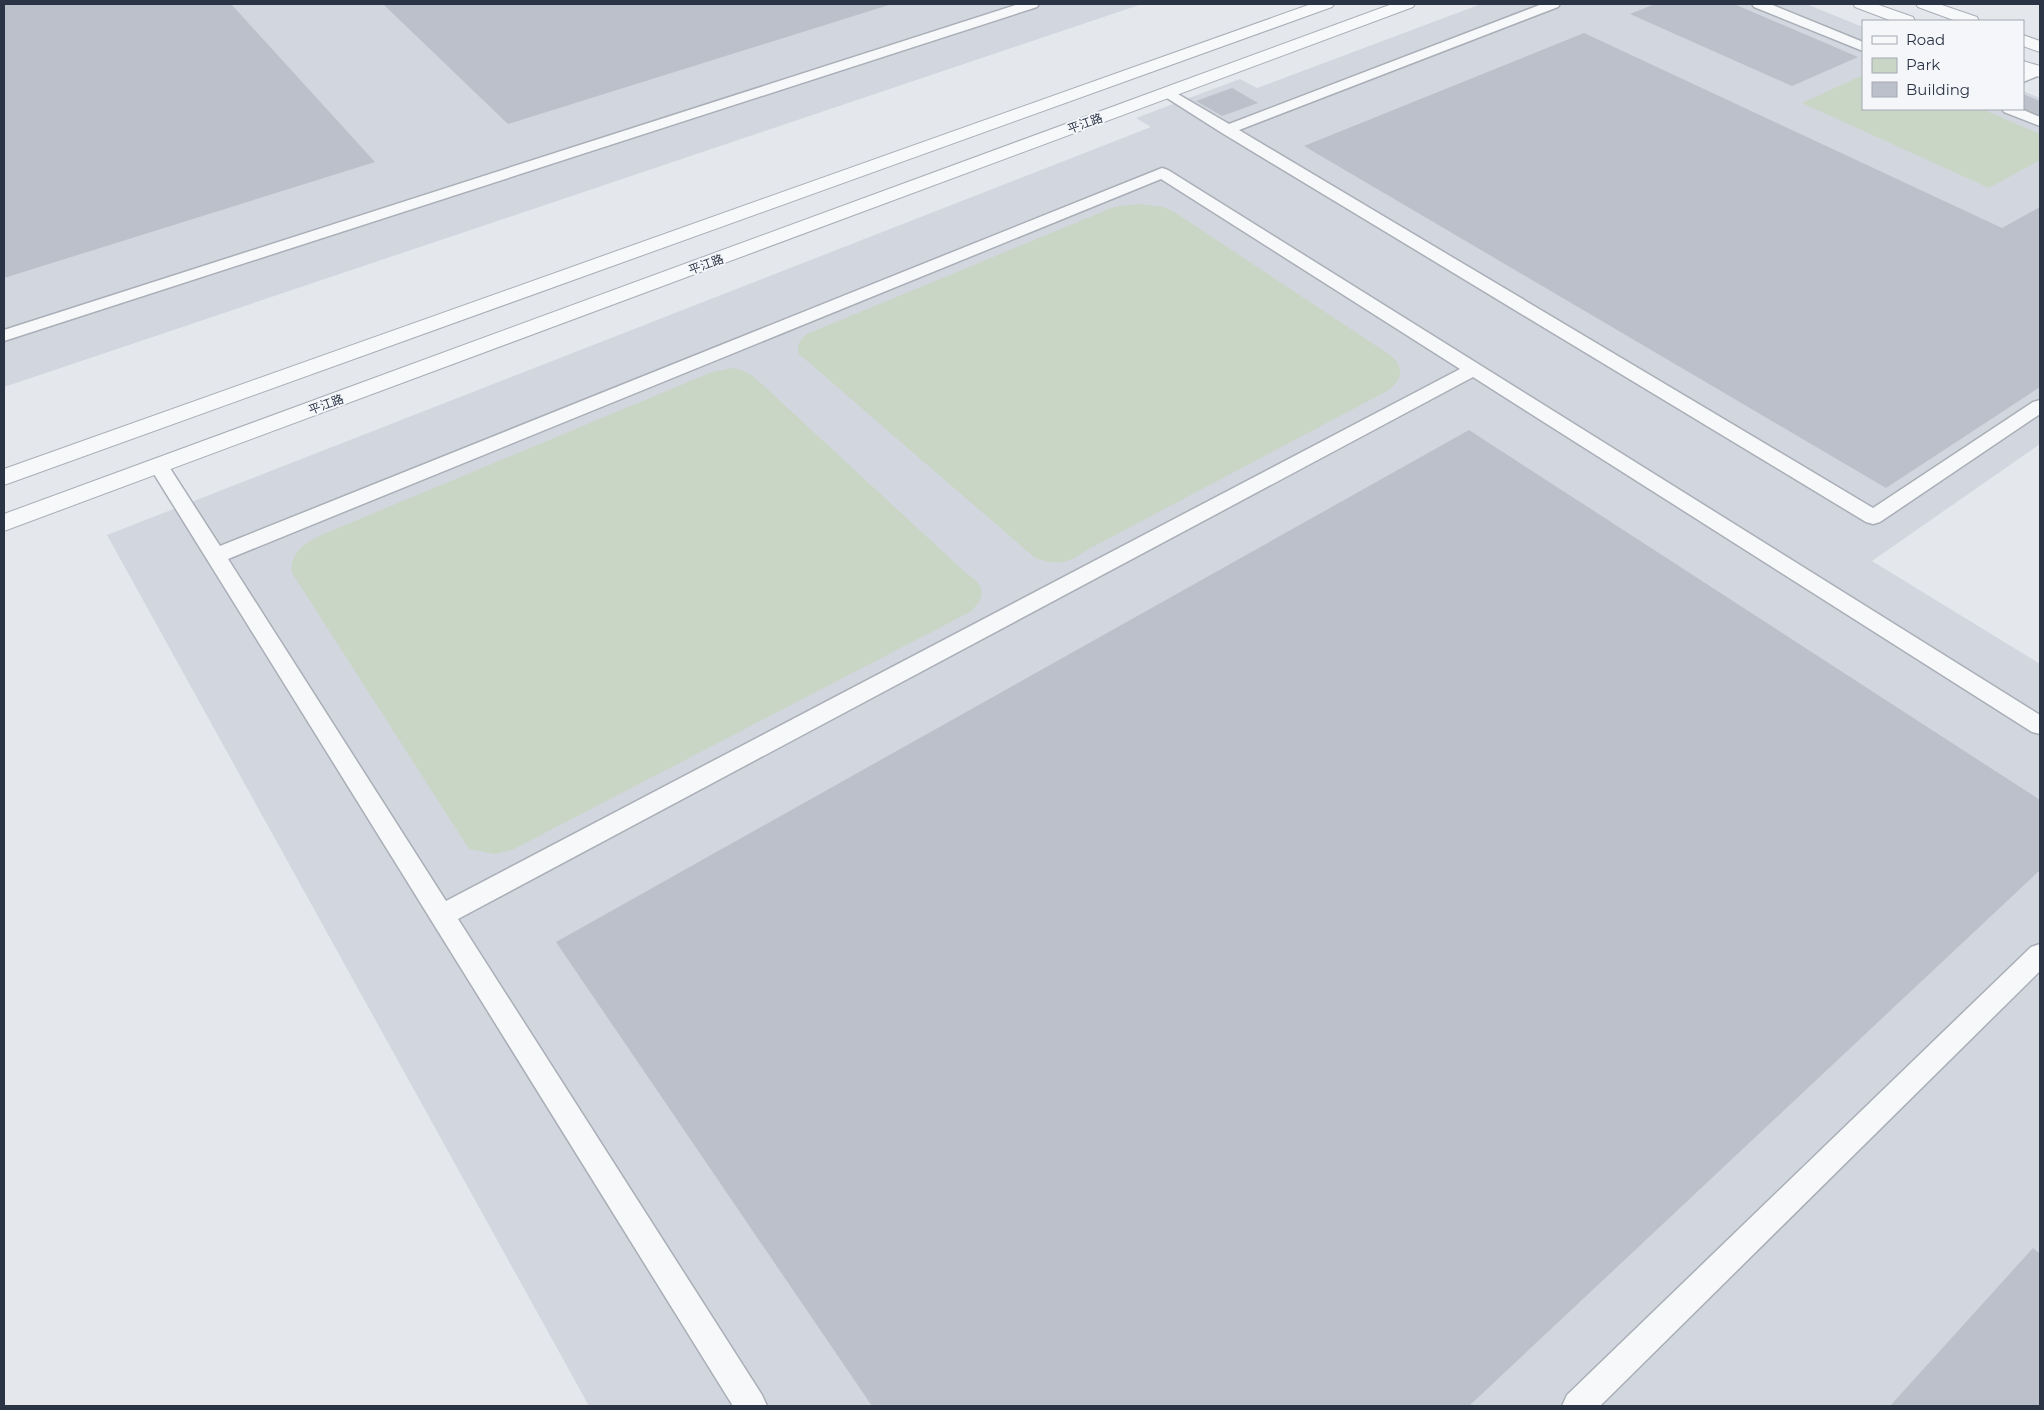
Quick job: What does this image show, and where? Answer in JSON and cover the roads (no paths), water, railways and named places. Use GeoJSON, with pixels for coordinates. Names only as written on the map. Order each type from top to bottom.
{"type":"FeatureCollection","features":[{"type":"Feature","properties":{"kind":"street"},"geometry":{"type":"LineString","coordinates":[[4,477],[1326,4]]}},
{"type":"Feature","properties":{"kind":"street","name":"平江路"},"geometry":{"type":"LineString","coordinates":[[4,524],[1407,4]]}},
{"type":"Feature","properties":{"kind":"street"},"geometry":{"type":"LineString","coordinates":[[1861,4],[1903,20]]}},
{"type":"Feature","properties":{"kind":"street"},"geometry":{"type":"LineString","coordinates":[[1924,4],[1968,20]]}},
{"type":"Feature","properties":{"kind":"street"},"geometry":{"type":"LineString","coordinates":[[2024,40],[2040,47]]}},
{"type":"Feature","properties":{"kind":"lane"},"geometry":{"type":"LineString","coordinates":[[4,336],[1032,4]]}},
{"type":"Feature","properties":{"kind":"lane"},"geometry":{"type":"LineString","coordinates":[[1228,130],[1553,4]]}},
{"type":"Feature","properties":{"kind":"lane"},"geometry":{"type":"LineString","coordinates":[[1759,4],[1862,47]]}},
{"type":"Feature","properties":{"kind":"lane"},"geometry":{"type":"LineString","coordinates":[[1166,93],[1873,517],[2040,406]]}},
{"type":"Feature","properties":{"kind":"lane"},"geometry":{"type":"LineString","coordinates":[[2011,110],[2040,122]]}},
{"type":"Feature","properties":{"kind":"lane"},"geometry":{"type":"LineString","coordinates":[[215,556],[1162,172],[2040,726]]}},
{"type":"Feature","properties":{"kind":"lane"},"geometry":{"type":"LineString","coordinates":[[442,915],[1474,369]]}},
{"type":"Feature","properties":{"kind":"lane"},"geometry":{"type":"LineString","coordinates":[[159,466],[751,1406]]}},
{"type":"Feature","properties":{"kind":"lane"},"geometry":{"type":"LineString","coordinates":[[1578,1406],[2040,955]]}}]}
